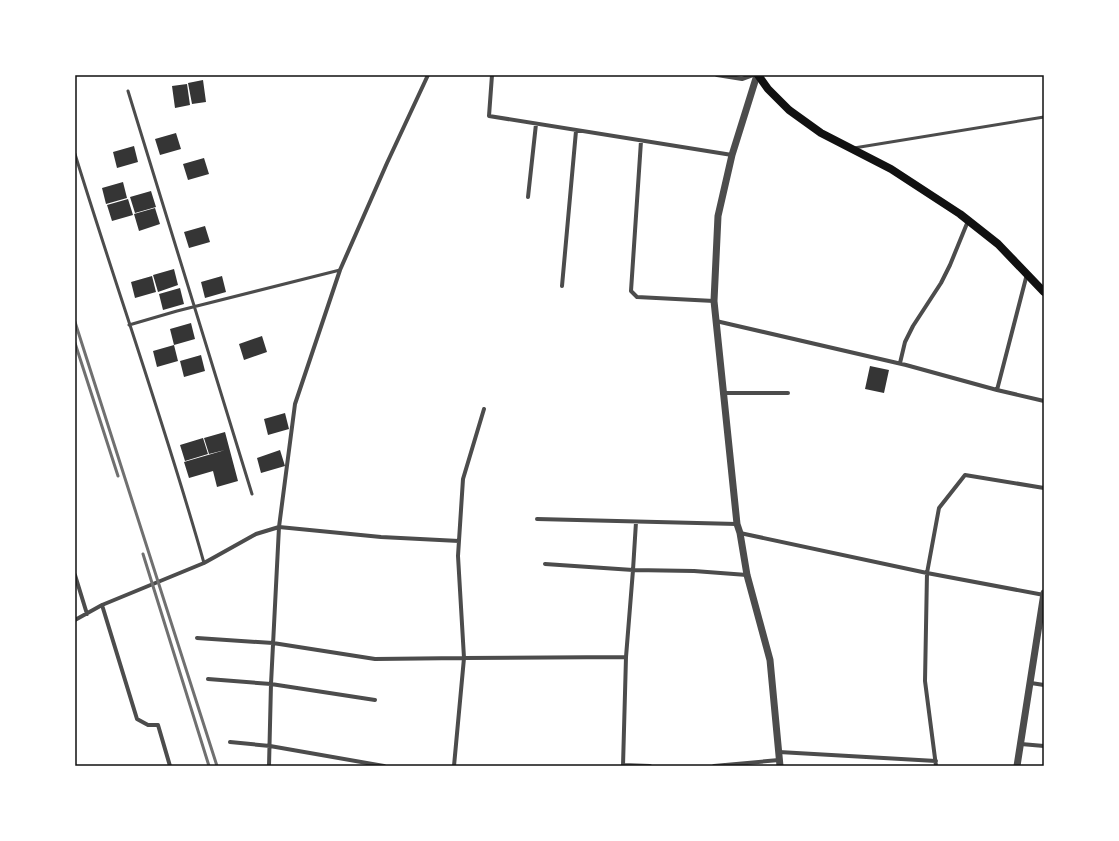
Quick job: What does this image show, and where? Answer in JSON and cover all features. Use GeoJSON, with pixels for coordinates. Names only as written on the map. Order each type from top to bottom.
{"type":"FeatureCollection","features":[{"type":"Feature","properties":{"kind":"main road"},"geometry":{"type":"LineString","coordinates":[[757,75],[768,89],[789,110],[821,133],[891,169],[968,220],[998,244],[1044,292]]}},
{"type":"Feature","properties":{"kind":"street"},"geometry":{"type":"LineString","coordinates":[[269,766],[271,684],[279,527],[295,404],[340,270],[428,75]]}},
{"type":"Feature","properties":{"kind":"street"},"geometry":{"type":"LineString","coordinates":[[492,75],[489,116],[732,155]]}},
{"type":"Feature","properties":{"kind":"street"},"geometry":{"type":"LineString","coordinates":[[717,75],[742,80],[754,75]]}},
{"type":"Feature","properties":{"kind":"street"},"geometry":{"type":"LineString","coordinates":[[714,766],[780,763],[770,660],[747,575],[740,533],[737,524],[722,393],[714,301],[718,216],[732,155],[757,75]]}},
{"type":"Feature","properties":{"kind":"street"},"geometry":{"type":"LineString","coordinates":[[528,197],[536,124]]}},
{"type":"Feature","properties":{"kind":"street"},"geometry":{"type":"LineString","coordinates":[[562,286],[576,131]]}},
{"type":"Feature","properties":{"kind":"street"},"geometry":{"type":"LineString","coordinates":[[641,141],[631,291],[633,295],[637,297],[714,301]]}},
{"type":"Feature","properties":{"kind":"street"},"geometry":{"type":"LineString","coordinates":[[900,363],[905,342],[910,331],[944,277],[968,220]]}},
{"type":"Feature","properties":{"kind":"street"},"geometry":{"type":"LineString","coordinates":[[997,390],[1028,274]]}},
{"type":"Feature","properties":{"kind":"street"},"geometry":{"type":"LineString","coordinates":[[716,321],[900,363],[1044,402]]}},
{"type":"Feature","properties":{"kind":"street"},"geometry":{"type":"LineString","coordinates":[[722,393],[788,393]]}},
{"type":"Feature","properties":{"kind":"street"},"geometry":{"type":"LineString","coordinates":[[454,766],[464,658],[458,556],[463,480],[484,409]]}},
{"type":"Feature","properties":{"kind":"street"},"geometry":{"type":"LineString","coordinates":[[779,752],[936,764],[925,681],[927,573],[939,508],[965,475],[1044,488]]}},
{"type":"Feature","properties":{"kind":"street"},"geometry":{"type":"LineString","coordinates":[[537,519],[737,524]]}},
{"type":"Feature","properties":{"kind":"street"},"geometry":{"type":"LineString","coordinates":[[636,522],[626,657],[623,765],[650,766]]}},
{"type":"Feature","properties":{"kind":"street"},"geometry":{"type":"LineString","coordinates":[[75,620],[102,605],[204,563],[256,534],[279,527],[459,541]]}},
{"type":"Feature","properties":{"kind":"street"},"geometry":{"type":"LineString","coordinates":[[740,533],[927,573],[1044,594],[1018,766]]}},
{"type":"Feature","properties":{"kind":"street"},"geometry":{"type":"LineString","coordinates":[[545,564],[633,570],[694,571],[747,575]]}},
{"type":"Feature","properties":{"kind":"street"},"geometry":{"type":"LineString","coordinates":[[75,575],[87,614]]}},
{"type":"Feature","properties":{"kind":"street"},"geometry":{"type":"LineString","coordinates":[[102,605],[137,719],[148,725],[158,726],[170,766]]}},
{"type":"Feature","properties":{"kind":"street"},"geometry":{"type":"LineString","coordinates":[[197,638],[273,643],[375,659],[626,657]]}},
{"type":"Feature","properties":{"kind":"street"},"geometry":{"type":"LineString","coordinates":[[208,680],[271,684],[375,700]]}},
{"type":"Feature","properties":{"kind":"street"},"geometry":{"type":"LineString","coordinates":[[1031,683],[1044,685]]}},
{"type":"Feature","properties":{"kind":"street"},"geometry":{"type":"LineString","coordinates":[[230,742],[270,746],[384,766]]}},
{"type":"Feature","properties":{"kind":"street"},"geometry":{"type":"LineString","coordinates":[[1021,744],[1044,746]]}},
{"type":"Feature","properties":{"kind":"lane"},"geometry":{"type":"LineString","coordinates":[[128,92],[252,494]]}},
{"type":"Feature","properties":{"kind":"lane"},"geometry":{"type":"LineString","coordinates":[[851,148],[1044,117]]}},
{"type":"Feature","properties":{"kind":"lane"},"geometry":{"type":"LineString","coordinates":[[75,154],[188,507],[204,563]]}},
{"type":"Feature","properties":{"kind":"lane"},"geometry":{"type":"LineString","coordinates":[[129,325],[340,270]]}},
{"type":"Feature","properties":{"kind":"building"},"geometry":{"type":"Polygon","coordinates":[[[203,80],[206,102],[192,104],[188,83],[203,80]]]}},
{"type":"Feature","properties":{"kind":"building"},"geometry":{"type":"Polygon","coordinates":[[[187,84],[190,105],[175,108],[172,86],[187,84]]]}},
{"type":"Feature","properties":{"kind":"building"},"geometry":{"type":"Polygon","coordinates":[[[176,133],[181,149],[160,155],[155,139],[176,133]]]}},
{"type":"Feature","properties":{"kind":"building"},"geometry":{"type":"Polygon","coordinates":[[[134,146],[138,162],[117,168],[113,152],[134,146]]]}},
{"type":"Feature","properties":{"kind":"building"},"geometry":{"type":"Polygon","coordinates":[[[204,158],[209,174],[188,180],[183,164],[204,158]]]}},
{"type":"Feature","properties":{"kind":"building"},"geometry":{"type":"Polygon","coordinates":[[[123,182],[127,198],[106,204],[102,188],[123,182]]]}},
{"type":"Feature","properties":{"kind":"building"},"geometry":{"type":"Polygon","coordinates":[[[151,191],[156,207],[135,213],[130,197],[151,191]]]}},
{"type":"Feature","properties":{"kind":"building"},"geometry":{"type":"Polygon","coordinates":[[[128,199],[133,215],[112,221],[107,205],[128,199]]]}},
{"type":"Feature","properties":{"kind":"building"},"geometry":{"type":"Polygon","coordinates":[[[155,208],[160,224],[139,231],[134,214],[155,208]]]}},
{"type":"Feature","properties":{"kind":"building"},"geometry":{"type":"Polygon","coordinates":[[[205,226],[210,242],[189,248],[184,232],[205,226]]]}},
{"type":"Feature","properties":{"kind":"building"},"geometry":{"type":"Polygon","coordinates":[[[174,269],[178,285],[158,292],[153,275],[174,269]]]}},
{"type":"Feature","properties":{"kind":"building"},"geometry":{"type":"Polygon","coordinates":[[[152,276],[156,292],[135,298],[131,282],[152,276]]]}},
{"type":"Feature","properties":{"kind":"building"},"geometry":{"type":"Polygon","coordinates":[[[222,276],[226,292],[205,298],[201,282],[222,276]]]}},
{"type":"Feature","properties":{"kind":"building"},"geometry":{"type":"Polygon","coordinates":[[[180,288],[184,304],[163,310],[159,294],[180,288]]]}},
{"type":"Feature","properties":{"kind":"building"},"geometry":{"type":"Polygon","coordinates":[[[191,323],[195,339],[174,345],[170,329],[191,323]]]}},
{"type":"Feature","properties":{"kind":"building"},"geometry":{"type":"Polygon","coordinates":[[[262,336],[267,352],[244,360],[239,344],[262,336]]]}},
{"type":"Feature","properties":{"kind":"building"},"geometry":{"type":"Polygon","coordinates":[[[174,345],[178,361],[157,367],[153,351],[174,345]]]}},
{"type":"Feature","properties":{"kind":"building"},"geometry":{"type":"Polygon","coordinates":[[[201,355],[205,371],[184,377],[180,361],[201,355]]]}},
{"type":"Feature","properties":{"kind":"building"},"geometry":{"type":"Polygon","coordinates":[[[870,366],[889,370],[884,393],[865,389],[870,366]]]}},
{"type":"Feature","properties":{"kind":"building"},"geometry":{"type":"Polygon","coordinates":[[[285,413],[289,429],[268,435],[264,419],[285,413]]]}},
{"type":"Feature","properties":{"kind":"building"},"geometry":{"type":"Polygon","coordinates":[[[225,432],[238,481],[217,487],[213,471],[189,478],[184,462],[225,450],[209,454],[204,438],[225,432]]]}},
{"type":"Feature","properties":{"kind":"building"},"geometry":{"type":"Polygon","coordinates":[[[203,438],[208,454],[185,461],[180,445],[203,438]]]}},
{"type":"Feature","properties":{"kind":"building"},"geometry":{"type":"Polygon","coordinates":[[[280,450],[285,466],[261,473],[257,458],[280,450]]]}},
{"type":"Feature","properties":{"kind":"railway"},"geometry":{"type":"LineString","coordinates":[[75,322],[217,766]]}},
{"type":"Feature","properties":{"kind":"railway"},"geometry":{"type":"LineString","coordinates":[[75,343],[118,476]]}},
{"type":"Feature","properties":{"kind":"railway"},"geometry":{"type":"LineString","coordinates":[[143,554],[209,766]]}}]}
